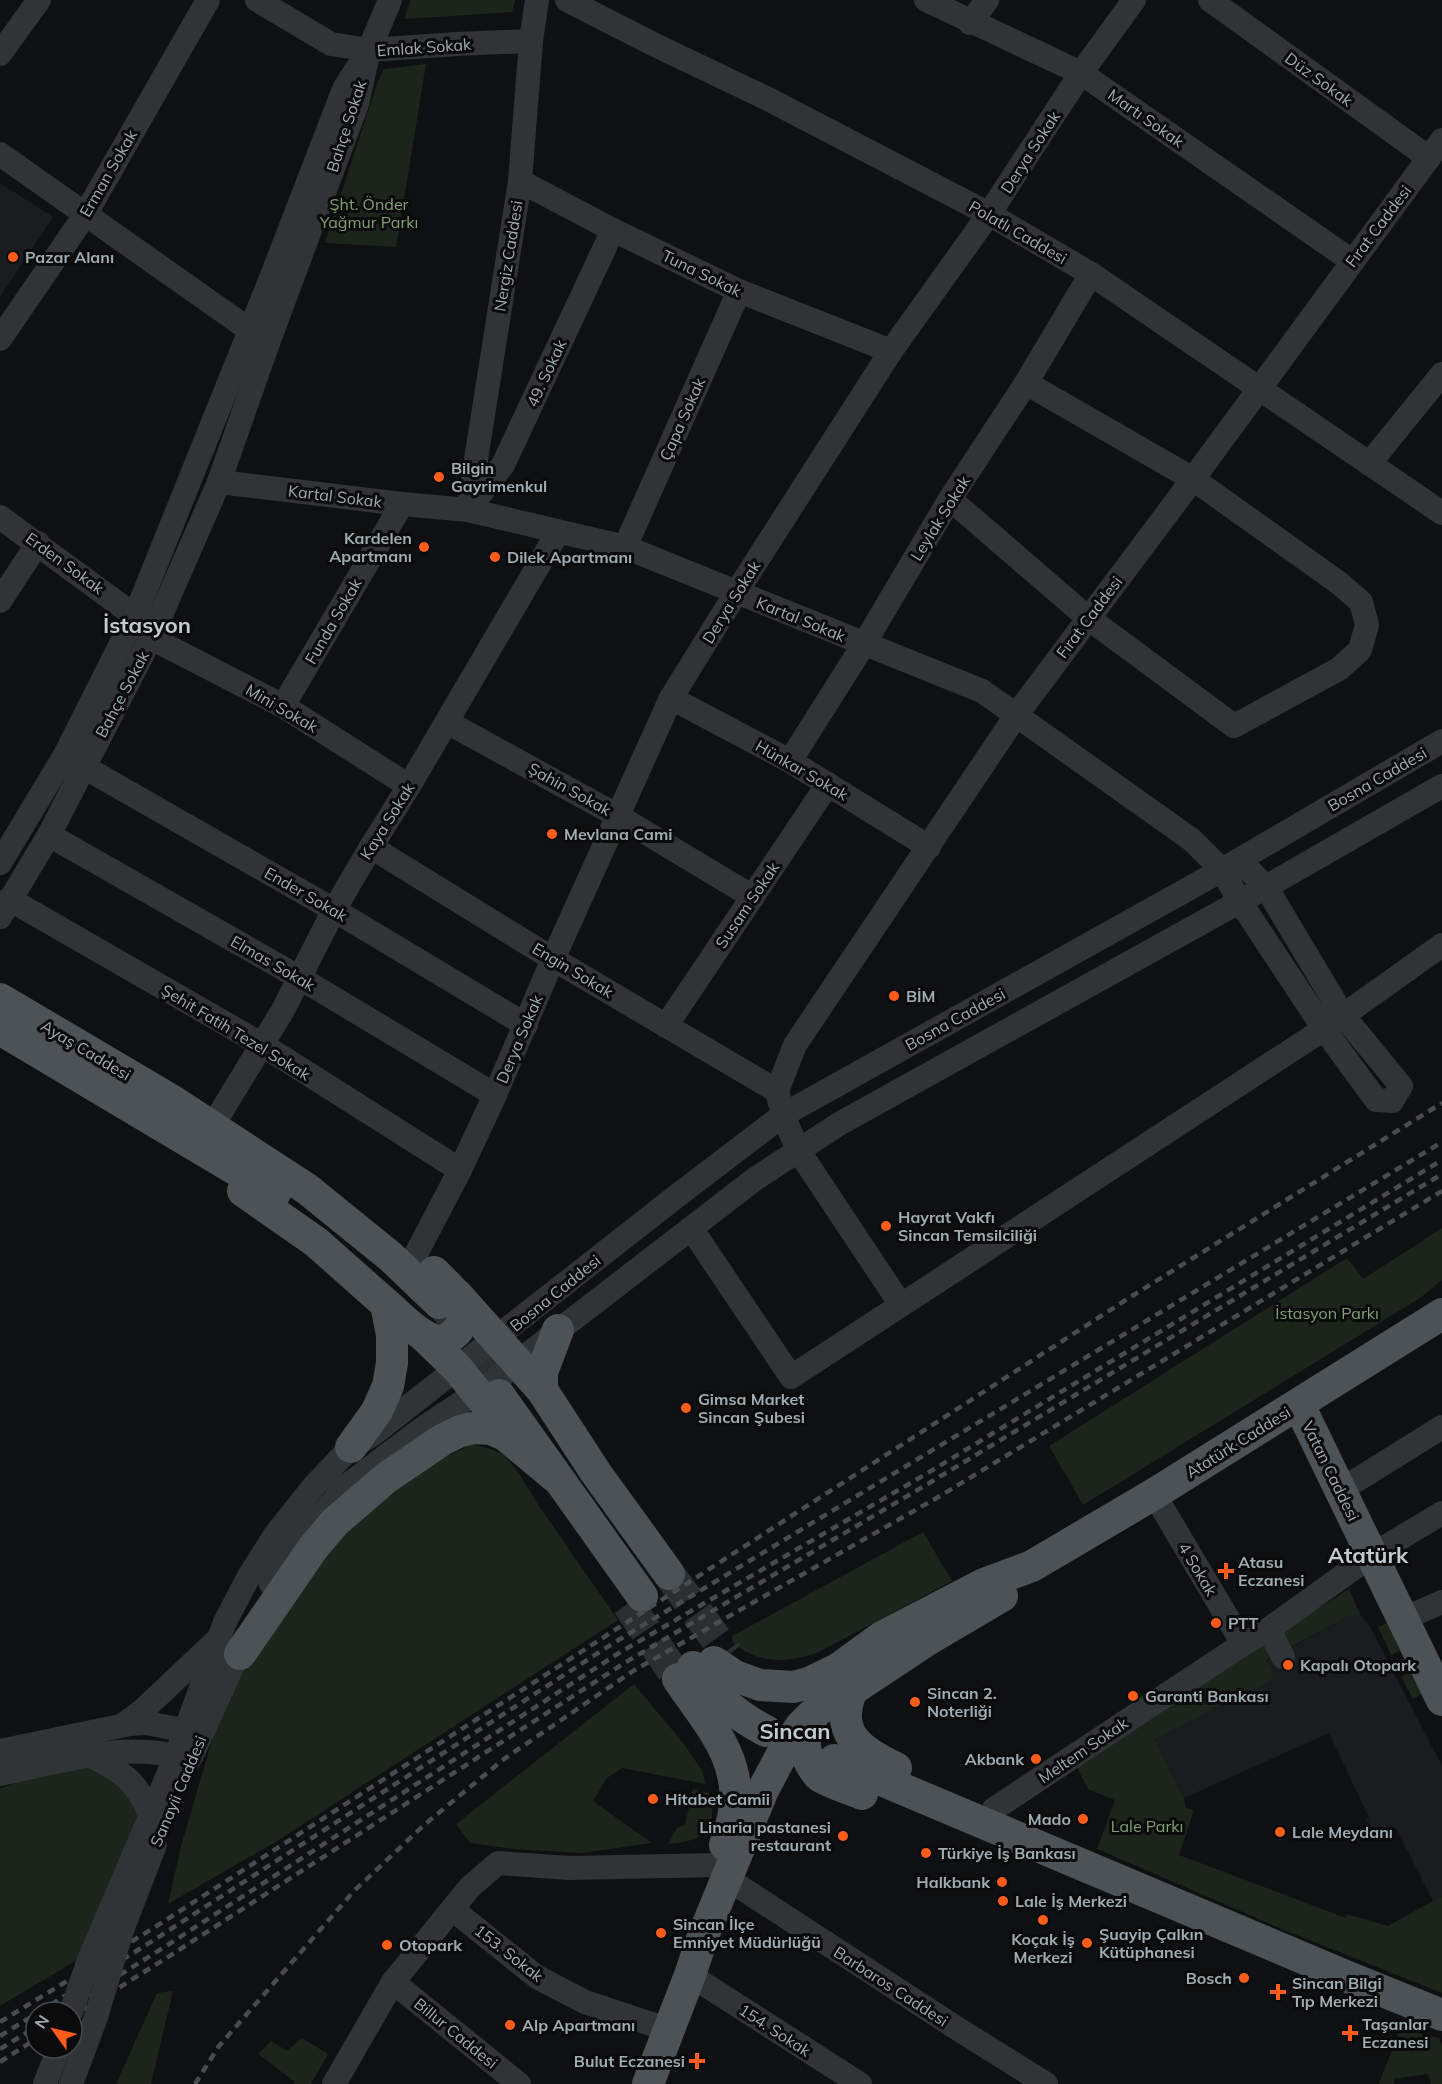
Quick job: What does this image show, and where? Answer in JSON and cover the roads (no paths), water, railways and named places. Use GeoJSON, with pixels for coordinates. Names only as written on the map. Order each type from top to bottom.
{"type":"FeatureCollection","features":[{"type":"Feature","properties":{"kind":"main road","name":"Ayaş Caddesi"},"geometry":{"type":"LineString","coordinates":[[0,999],[165,1112]]}},
{"type":"Feature","properties":{"kind":"main road","name":"Ayaş Caddesi"},"geometry":{"type":"LineString","coordinates":[[0,1029],[165,1112]]}},
{"type":"Feature","properties":{"kind":"main road"},"geometry":{"type":"LineString","coordinates":[[165,1112],[195,1100],[221,1112],[346,1196],[383,1224],[416,1254],[457,1368],[501,1383],[542,1389]]}},
{"type":"Feature","properties":{"kind":"main road"},"geometry":{"type":"LineString","coordinates":[[165,1112],[179,1146],[316,1242],[386,1304],[438,1313],[496,1339],[501,1383],[520,1446]]}},
{"type":"Feature","properties":{"kind":"main road"},"geometry":{"type":"LineString","coordinates":[[165,1112],[307,1189],[391,1257],[438,1313]]}},
{"type":"Feature","properties":{"kind":"main road"},"geometry":{"type":"LineString","coordinates":[[351,1447],[377,1410],[388,1386],[392,1363],[392,1335],[386,1304]]}},
{"type":"Feature","properties":{"kind":"main road","name":"Atatürk Caddesi"},"geometry":{"type":"LineString","coordinates":[[1032,1566],[1299,1405],[1442,1314]]}},
{"type":"Feature","properties":{"kind":"main road"},"geometry":{"type":"LineString","coordinates":[[558,1330],[542,1372],[542,1389],[596,1473],[649,1589]]}},
{"type":"Feature","properties":{"kind":"main road"},"geometry":{"type":"LineString","coordinates":[[501,1383],[559,1480],[578,1507],[595,1550],[612,1581],[649,1589]]}},
{"type":"Feature","properties":{"kind":"main road"},"geometry":{"type":"LineString","coordinates":[[501,1383],[649,1589]]}},
{"type":"Feature","properties":{"kind":"main road","name":"Vatan Caddesi"},"geometry":{"type":"LineString","coordinates":[[1299,1405],[1441,1694]]}},
{"type":"Feature","properties":{"kind":"main road"},"geometry":{"type":"LineString","coordinates":[[229,1646],[335,1522],[386,1478],[442,1440],[472,1428],[491,1429],[505,1435],[520,1446],[559,1480]]}},
{"type":"Feature","properties":{"kind":"main road"},"geometry":{"type":"LineString","coordinates":[[704,1666],[760,1684],[794,1687],[811,1682],[838,1669],[882,1637],[984,1584],[1032,1566]]}},
{"type":"Feature","properties":{"kind":"main road"},"geometry":{"type":"LineString","coordinates":[[709,1922],[763,1790],[780,1756],[801,1726],[814,1713],[929,1639],[998,1600],[1032,1566]]}},
{"type":"Feature","properties":{"kind":"main road"},"geometry":{"type":"LineString","coordinates":[[704,1666],[719,1699],[750,1723],[766,1731]]}},
{"type":"Feature","properties":{"kind":"main road"},"geometry":{"type":"LineString","coordinates":[[690,1975],[707,1956],[728,1875],[734,1816],[735,1786],[732,1764],[723,1745],[704,1666]]}},
{"type":"Feature","properties":{"kind":"main road"},"geometry":{"type":"LineString","coordinates":[[852,1690],[846,1705],[845,1718],[848,1730],[860,1747],[882,1761],[1109,1857],[1143,1889],[1347,1977],[1442,2014]]}},
{"type":"Feature","properties":{"kind":"main road"},"geometry":{"type":"LineString","coordinates":[[814,1713],[806,1730],[804,1750],[826,1768],[1097,1887],[1143,1889]]}},
{"type":"Feature","properties":{"kind":"main road"},"geometry":{"type":"LineString","coordinates":[[648,2084],[728,1875],[760,1830],[789,1777],[800,1770],[826,1768]]}},
{"type":"Feature","properties":{"kind":"street"},"geometry":{"type":"LineString","coordinates":[[0,54],[39,0]]}},
{"type":"Feature","properties":{"kind":"street","name":"Erman Sokak"},"geometry":{"type":"LineString","coordinates":[[0,339],[85,215],[208,0]]}},
{"type":"Feature","properties":{"kind":"street","name":"Emlak Sokak"},"geometry":{"type":"LineString","coordinates":[[257,0],[331,44],[369,50],[531,41]]}},
{"type":"Feature","properties":{"kind":"street","name":"Bahçe Sokak"},"geometry":{"type":"LineString","coordinates":[[0,863],[65,755],[135,616],[259,337],[357,104],[369,50],[390,0]]}},
{"type":"Feature","properties":{"kind":"street","name":"Nergiz Caddesi"},"geometry":{"type":"LineString","coordinates":[[468,510],[520,181],[531,41],[537,0]]}},
{"type":"Feature","properties":{"kind":"street","name":"Polatlı Caddesi"},"geometry":{"type":"LineString","coordinates":[[567,0],[768,99],[989,214],[1091,274],[1442,513]]}},
{"type":"Feature","properties":{"kind":"street","name":"Martı Sokak"},"geometry":{"type":"LineString","coordinates":[[926,0],[1081,74],[1352,261]]}},
{"type":"Feature","properties":{"kind":"street"},"geometry":{"type":"LineString","coordinates":[[970,23],[987,0]]}},
{"type":"Feature","properties":{"kind":"street","name":"Derya Sokak"},"geometry":{"type":"LineString","coordinates":[[416,1254],[460,1170],[495,1095],[553,959],[671,698],[735,593],[891,351],[989,214],[1081,74],[1134,0]]}},
{"type":"Feature","properties":{"kind":"street","name":"Düz Sokak"},"geometry":{"type":"LineString","coordinates":[[1210,0],[1435,149]]}},
{"type":"Feature","properties":{"kind":"street","name":"Fırat Caddesi"},"geometry":{"type":"LineString","coordinates":[[777,1091],[795,1045],[1017,714],[1435,149]]}},
{"type":"Feature","properties":{"kind":"street"},"geometry":{"type":"LineString","coordinates":[[0,154],[259,337]]}},
{"type":"Feature","properties":{"kind":"street","name":"Tuna Sokak"},"geometry":{"type":"LineString","coordinates":[[520,181],[613,230],[739,291],[891,351]]}},
{"type":"Feature","properties":{"kind":"street","name":"49. Sokak"},"geometry":{"type":"LineString","coordinates":[[468,510],[503,465],[613,230]]}},
{"type":"Feature","properties":{"kind":"street","name":"Leylak Sokak"},"geometry":{"type":"LineString","coordinates":[[790,761],[864,644],[950,499],[1026,383],[1091,274]]}},
{"type":"Feature","properties":{"kind":"street","name":"Çapa Sokak"},"geometry":{"type":"LineString","coordinates":[[625,548],[739,291]]}},
{"type":"Feature","properties":{"kind":"street","name":"Bahçe Sokak"},"geometry":{"type":"LineString","coordinates":[[4,908],[49,835],[151,638],[219,482],[259,337]]}},
{"type":"Feature","properties":{"kind":"street"},"geometry":{"type":"LineString","coordinates":[[1369,464],[1442,374]]}},
{"type":"Feature","properties":{"kind":"street"},"geometry":{"type":"LineString","coordinates":[[950,499],[1088,618],[1234,726],[1338,669],[1360,650],[1366,625],[1361,602],[1340,583],[1193,479],[1026,383]]}},
{"type":"Feature","properties":{"kind":"street","name":"Kartal Sokak"},"geometry":{"type":"LineString","coordinates":[[219,482],[468,510],[625,548],[982,691],[1192,840],[1266,887],[1333,1022]]}},
{"type":"Feature","properties":{"kind":"street","name":"Funda Sokak"},"geometry":{"type":"LineString","coordinates":[[283,706],[402,504]]}},
{"type":"Feature","properties":{"kind":"street","name":"Erden Sokak"},"geometry":{"type":"LineString","coordinates":[[0,517],[135,616],[151,638]]}},
{"type":"Feature","properties":{"kind":"street","name":"Kaya Sokak"},"geometry":{"type":"LineString","coordinates":[[221,1112],[283,1010],[334,910],[558,532]]}},
{"type":"Feature","properties":{"kind":"street"},"geometry":{"type":"LineString","coordinates":[[0,601],[38,543]]}},
{"type":"Feature","properties":{"kind":"street","name":"Mini Sokak"},"geometry":{"type":"LineString","coordinates":[[151,638],[283,706],[409,786]]}},
{"type":"Feature","properties":{"kind":"street","name":"Hünkar Sokak"},"geometry":{"type":"LineString","coordinates":[[671,698],[790,761],[929,847]]}},
{"type":"Feature","properties":{"kind":"street","name":"Şahin Sokak"},"geometry":{"type":"LineString","coordinates":[[447,722],[618,816],[753,897]]}},
{"type":"Feature","properties":{"kind":"street","name":"Bosna Caddesi"},"geometry":{"type":"LineString","coordinates":[[229,1646],[225,1622],[248,1578],[275,1535],[314,1486],[351,1447],[372,1435],[672,1199],[783,1115],[1231,865],[1442,741]]}},
{"type":"Feature","properties":{"kind":"street","name":"Ender Sokak"},"geometry":{"type":"LineString","coordinates":[[84,767],[334,910],[526,1025]]}},
{"type":"Feature","properties":{"kind":"street","name":"Susam Sokak"},"geometry":{"type":"LineString","coordinates":[[666,1026],[828,784]]}},
{"type":"Feature","properties":{"kind":"street"},"geometry":{"type":"LineString","coordinates":[[123,1725],[229,1646],[295,1546],[345,1487],[419,1431],[501,1383],[558,1330],[755,1179],[839,1124],[1266,887],[1442,786]]}},
{"type":"Feature","properties":{"kind":"street","name":"Elmas Sokak"},"geometry":{"type":"LineString","coordinates":[[49,835],[300,978],[495,1095]]}},
{"type":"Feature","properties":{"kind":"street","name":"Engin Sokak"},"geometry":{"type":"LineString","coordinates":[[371,847],[553,959],[777,1091]]}},
{"type":"Feature","properties":{"kind":"street"},"geometry":{"type":"LineString","coordinates":[[1231,865],[1239,900],[1333,1022]]}},
{"type":"Feature","properties":{"kind":"street","name":"Şehit Fatih Tezel Sokak"},"geometry":{"type":"LineString","coordinates":[[4,908],[261,1044],[460,1170]]}},
{"type":"Feature","properties":{"kind":"street"},"geometry":{"type":"LineString","coordinates":[[691,1228],[791,1377],[1333,1022],[1442,945]]}},
{"type":"Feature","properties":{"kind":"street"},"geometry":{"type":"LineString","coordinates":[[777,1091],[783,1115],[798,1150],[901,1305]]}},
{"type":"Feature","properties":{"kind":"street"},"geometry":{"type":"LineString","coordinates":[[1341,1490],[1442,1427]]}},
{"type":"Feature","properties":{"kind":"street","name":"4 Sokak"},"geometry":{"type":"LineString","coordinates":[[1154,1494],[1243,1644]]}},
{"type":"Feature","properties":{"kind":"street","name":"Meltem Sokak"},"geometry":{"type":"LineString","coordinates":[[994,1809],[1269,1629],[1372,1555],[1442,1513]]}},
{"type":"Feature","properties":{"kind":"street"},"geometry":{"type":"LineString","coordinates":[[1403,1619],[1442,1602]]}},
{"type":"Feature","properties":{"kind":"street"},"geometry":{"type":"LineString","coordinates":[[1269,1629],[1283,1657]]}},
{"type":"Feature","properties":{"kind":"street","name":"Sanayii Caddesi"},"geometry":{"type":"LineString","coordinates":[[71,2084],[96,2017],[122,1930],[183,1758],[229,1646]]}},
{"type":"Feature","properties":{"kind":"street"},"geometry":{"type":"LineString","coordinates":[[0,1750],[123,1725],[146,1723],[193,1732]]}},
{"type":"Feature","properties":{"kind":"street"},"geometry":{"type":"LineString","coordinates":[[0,1774],[114,1752],[137,1751],[183,1758],[150,1816],[89,1960],[75,2000]]}},
{"type":"Feature","properties":{"kind":"street"},"geometry":{"type":"LineString","coordinates":[[91,1756],[121,1772],[136,1787],[145,1801],[150,1816]]}},
{"type":"Feature","properties":{"kind":"street"},"geometry":{"type":"LineString","coordinates":[[334,2084],[393,1982],[470,1887],[498,1863],[728,1875]]}},
{"type":"Feature","properties":{"kind":"street","name":"Barbaros Caddesi"},"geometry":{"type":"LineString","coordinates":[[728,1875],[957,2030],[1046,2084]]}},
{"type":"Feature","properties":{"kind":"street","name":"153. Sokak"},"geometry":{"type":"LineString","coordinates":[[452,1909],[537,1977],[585,2002],[669,2031]]}},
{"type":"Feature","properties":{"kind":"street","name":"154. Sokak"},"geometry":{"type":"LineString","coordinates":[[690,1975],[860,2084]]}},
{"type":"Feature","properties":{"kind":"street","name":"Billur Caddesi"},"geometry":{"type":"LineString","coordinates":[[393,1982],[519,2084]]}},
{"type":"Feature","properties":{"kind":"street"},"geometry":{"type":"LineString","coordinates":[[45,2084],[54,2060]]}},
{"type":"Feature","properties":{"kind":"tunnel"},"geometry":{"type":"LineString","coordinates":[[444,1307],[512,1383]]}},
{"type":"Feature","properties":{"kind":"tunnel"},"geometry":{"type":"LineString","coordinates":[[669,1574],[728,1655]]}},
{"type":"Feature","properties":{"kind":"tunnel"},"geometry":{"type":"LineString","coordinates":[[628,1604],[678,1679]]}},
{"type":"Feature","properties":{"kind":"railway"},"geometry":{"type":"LineString","coordinates":[[0,2022],[152,1929],[1132,1296],[1442,1103]]}},
{"type":"Feature","properties":{"kind":"railway"},"geometry":{"type":"LineString","coordinates":[[58,2000],[612,1644],[1442,1142]]}},
{"type":"Feature","properties":{"kind":"railway"},"geometry":{"type":"LineString","coordinates":[[79,2000],[619,1653],[926,1474],[1442,1160]]}},
{"type":"Feature","properties":{"kind":"railway"},"geometry":{"type":"LineString","coordinates":[[84,2010],[626,1662],[931,1482],[1442,1174]]}},
{"type":"Feature","properties":{"kind":"railway"},"geometry":{"type":"LineString","coordinates":[[195,2084],[219,2046],[354,1891],[424,1825],[504,1759],[633,1671],[940,1496],[1442,1191]]}},
{"type":"Feature","properties":{"kind":"railway"},"geometry":{"type":"LineString","coordinates":[[0,2036],[24,2021]]}},
{"type":"Feature","properties":{"kind":"railway"},"geometry":{"type":"LineString","coordinates":[[0,2049],[24,2034]]}},
{"type":"Feature","properties":{"kind":"railway"},"geometry":{"type":"LineString","coordinates":[[0,2062],[24,2047]]}},
{"type":"Feature","properties":{"kind":"place","name":"Pazar Alanı"},"geometry":{"type":"Point","coordinates":[13,257]}},
{"type":"Feature","properties":{"kind":"place","name":"Bilgin Gayrimenkul"},"geometry":{"type":"Point","coordinates":[439,477]}},
{"type":"Feature","properties":{"kind":"place","name":"Kardelen Apartmanı"},"geometry":{"type":"Point","coordinates":[424,547]}},
{"type":"Feature","properties":{"kind":"place","name":"Dilek Apartmanı"},"geometry":{"type":"Point","coordinates":[495,557]}},
{"type":"Feature","properties":{"kind":"place","name":"Mevlana Cami"},"geometry":{"type":"Point","coordinates":[552,834]}},
{"type":"Feature","properties":{"kind":"place","name":"BİM"},"geometry":{"type":"Point","coordinates":[894,996]}},
{"type":"Feature","properties":{"kind":"place","name":"Hayrat Vakfı Sincan Temsilciliği"},"geometry":{"type":"Point","coordinates":[886,1226]}},
{"type":"Feature","properties":{"kind":"place","name":"Gimsa Market Sincan Şubesi"},"geometry":{"type":"Point","coordinates":[686,1408]}},
{"type":"Feature","properties":{"kind":"place","name":"Atasu Eczanesi"},"geometry":{"type":"Point","coordinates":[1226,1571]}},
{"type":"Feature","properties":{"kind":"place","name":"PTT"},"geometry":{"type":"Point","coordinates":[1216,1623]}},
{"type":"Feature","properties":{"kind":"place","name":"Kapalı Otopark"},"geometry":{"type":"Point","coordinates":[1288,1665]}},
{"type":"Feature","properties":{"kind":"place","name":"Garanti Bankası"},"geometry":{"type":"Point","coordinates":[1133,1696]}},
{"type":"Feature","properties":{"kind":"place","name":"Sincan 2. Noterliği"},"geometry":{"type":"Point","coordinates":[915,1702]}},
{"type":"Feature","properties":{"kind":"place","name":"Akbank"},"geometry":{"type":"Point","coordinates":[1036,1759]}},
{"type":"Feature","properties":{"kind":"place","name":"Hitabet Camii"},"geometry":{"type":"Point","coordinates":[653,1799]}},
{"type":"Feature","properties":{"kind":"place","name":"Mado"},"geometry":{"type":"Point","coordinates":[1083,1819]}},
{"type":"Feature","properties":{"kind":"place","name":"Lale Meydanı"},"geometry":{"type":"Point","coordinates":[1280,1832]}},
{"type":"Feature","properties":{"kind":"place","name":"Linaria pastanesi restaurant"},"geometry":{"type":"Point","coordinates":[843,1836]}},
{"type":"Feature","properties":{"kind":"place","name":"Türkiye İş Bankası"},"geometry":{"type":"Point","coordinates":[926,1853]}},
{"type":"Feature","properties":{"kind":"place","name":"Halkbank"},"geometry":{"type":"Point","coordinates":[1002,1882]}},
{"type":"Feature","properties":{"kind":"place","name":"Lale İş Merkezi"},"geometry":{"type":"Point","coordinates":[1003,1901]}},
{"type":"Feature","properties":{"kind":"place","name":"Koçak İş Merkezi"},"geometry":{"type":"Point","coordinates":[1043,1920]}},
{"type":"Feature","properties":{"kind":"place","name":"Sincan İlçe Emniyet Müdürlüğü"},"geometry":{"type":"Point","coordinates":[661,1933]}},
{"type":"Feature","properties":{"kind":"place","name":"Şuayip Çalkın Kütüphanesi"},"geometry":{"type":"Point","coordinates":[1087,1943]}},
{"type":"Feature","properties":{"kind":"place","name":"Otopark"},"geometry":{"type":"Point","coordinates":[387,1945]}},
{"type":"Feature","properties":{"kind":"place","name":"Bosch"},"geometry":{"type":"Point","coordinates":[1244,1978]}},
{"type":"Feature","properties":{"kind":"place","name":"Sincan Bilgi Tıp Merkezi"},"geometry":{"type":"Point","coordinates":[1278,1992]}},
{"type":"Feature","properties":{"kind":"place","name":"Alp Apartmanı"},"geometry":{"type":"Point","coordinates":[510,2025]}},
{"type":"Feature","properties":{"kind":"place","name":"Taşanlar Eczanesi"},"geometry":{"type":"Point","coordinates":[1350,2033]}},
{"type":"Feature","properties":{"kind":"place","name":"Bulut Eczanesi"},"geometry":{"type":"Point","coordinates":[697,2061]}},
{"type":"Feature","properties":{"kind":"district","name":"İstasyon"},"geometry":{"type":"Point","coordinates":[147,625]}},
{"type":"Feature","properties":{"kind":"district","name":"Atatürk"},"geometry":{"type":"Point","coordinates":[1368,1555]}},
{"type":"Feature","properties":{"kind":"district","name":"Sincan"},"geometry":{"type":"Point","coordinates":[795,1731]}},
{"type":"Feature","properties":{"kind":"park label","name":"Şht. Önder Yağmur Parkı"},"geometry":{"type":"Point","coordinates":[369,213]}},
{"type":"Feature","properties":{"kind":"park label","name":"İstasyon Parkı"},"geometry":{"type":"Point","coordinates":[1327,1313]}},
{"type":"Feature","properties":{"kind":"park label","name":"Lale Parkı"},"geometry":{"type":"Point","coordinates":[1147,1826]}}]}
